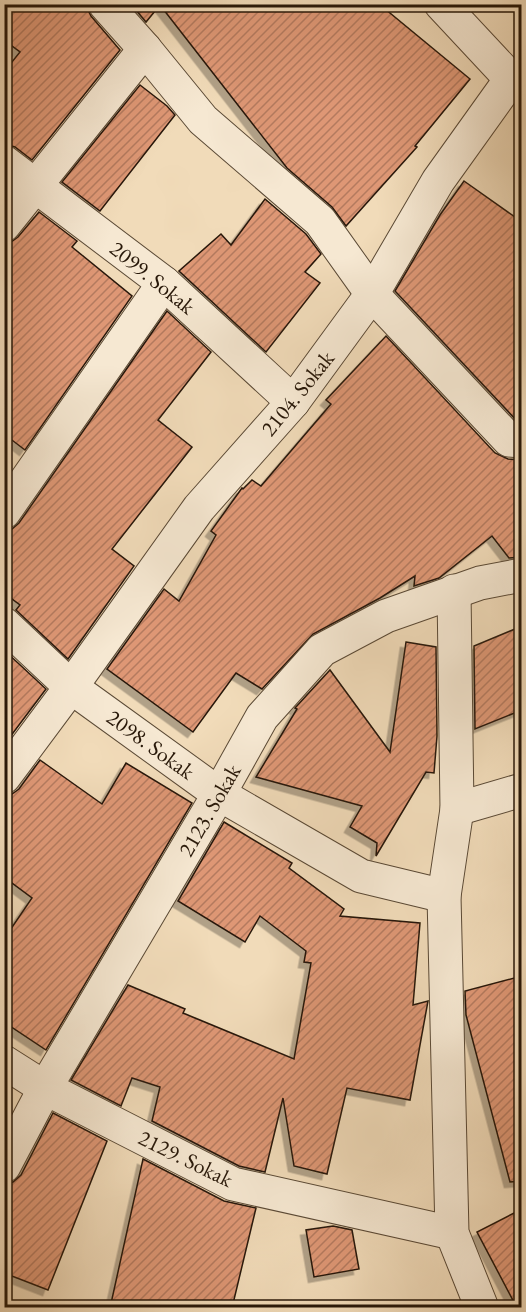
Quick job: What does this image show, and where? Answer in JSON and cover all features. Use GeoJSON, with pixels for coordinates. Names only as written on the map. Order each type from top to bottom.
{"type":"FeatureCollection","features":[{"type":"Feature","properties":{"kind":"street"},"geometry":{"type":"LineString","coordinates":[[105,4],[203,120],[320,221],[372,294],[509,440],[522,441]]}},
{"type":"Feature","properties":{"kind":"street","name":"2104. Sokak"},"geometry":{"type":"LineString","coordinates":[[4,777],[199,508],[293,402],[372,294],[438,181],[518,78],[441,4]]}},
{"type":"Feature","properties":{"kind":"street"},"geometry":{"type":"LineString","coordinates":[[4,225],[145,49]]}},
{"type":"Feature","properties":{"kind":"street","name":"2099. Sokak"},"geometry":{"type":"LineString","coordinates":[[4,162],[164,283],[293,402]]}},
{"type":"Feature","properties":{"kind":"street"},"geometry":{"type":"LineString","coordinates":[[4,512],[164,283]]}},
{"type":"Feature","properties":{"kind":"street","name":"2123. Sokak"},"geometry":{"type":"LineString","coordinates":[[4,1166],[45,1088],[262,717],[322,650],[386,616],[480,583],[522,575]]}},
{"type":"Feature","properties":{"kind":"street"},"geometry":{"type":"LineString","coordinates":[[454,591],[457,809],[444,896],[452,1233],[482,1308]]}},
{"type":"Feature","properties":{"kind":"street","name":"2098. Sokak"},"geometry":{"type":"LineString","coordinates":[[4,624],[71,687],[219,794],[361,876],[444,896]]}},
{"type":"Feature","properties":{"kind":"street"},"geometry":{"type":"LineString","coordinates":[[457,809],[522,790]]}},
{"type":"Feature","properties":{"kind":"street","name":"2129. Sokak"},"geometry":{"type":"LineString","coordinates":[[4,1062],[45,1088],[233,1184],[452,1233]]}},
{"type":"Feature","properties":{"kind":"building"},"geometry":{"type":"Polygon","coordinates":[[[4,4],[87,4],[91,16],[120,50],[32,160],[15,147],[4,144],[4,72],[20,52],[4,40],[4,4]]]}},
{"type":"Feature","properties":{"kind":"building"},"geometry":{"type":"Polygon","coordinates":[[[131,4],[379,4],[470,79],[415,146],[417,147],[346,226],[332,207],[287,168],[160,5],[146,22],[131,4]]]}},
{"type":"Feature","properties":{"kind":"building"},"geometry":{"type":"Polygon","coordinates":[[[140,85],[175,115],[100,211],[62,182],[140,85]]]}},
{"type":"Feature","properties":{"kind":"building"},"geometry":{"type":"Polygon","coordinates":[[[464,181],[522,222],[522,422],[518,422],[395,291],[440,215],[464,181]]]}},
{"type":"Feature","properties":{"kind":"building"},"geometry":{"type":"Polygon","coordinates":[[[265,199],[306,234],[321,254],[305,272],[320,283],[266,352],[179,271],[221,234],[231,245],[265,199]]]}},
{"type":"Feature","properties":{"kind":"building"},"geometry":{"type":"Polygon","coordinates":[[[39,212],[77,241],[72,247],[132,296],[25,450],[4,434],[4,243],[11,242],[18,237],[39,212]]]}},
{"type":"Feature","properties":{"kind":"building"},"geometry":{"type":"Polygon","coordinates":[[[167,311],[211,352],[158,420],[192,447],[112,549],[134,566],[68,659],[16,610],[20,605],[4,593],[4,530],[12,529],[19,523],[167,311]]]}},
{"type":"Feature","properties":{"kind":"building"},"geometry":{"type":"Polygon","coordinates":[[[386,336],[495,453],[508,459],[522,460],[522,557],[509,558],[492,536],[439,578],[414,586],[415,576],[380,598],[313,634],[262,689],[236,673],[193,732],[107,669],[164,589],[179,601],[216,535],[211,531],[242,488],[252,480],[261,486],[331,404],[326,400],[386,336]]]}},
{"type":"Feature","properties":{"kind":"building"},"geometry":{"type":"Polygon","coordinates":[[[522,626],[522,710],[475,729],[474,646],[522,626]]]}},
{"type":"Feature","properties":{"kind":"building"},"geometry":{"type":"Polygon","coordinates":[[[406,642],[436,647],[437,736],[434,773],[426,772],[376,856],[377,843],[350,827],[362,806],[256,777],[297,709],[295,708],[330,670],[390,752],[406,642]]]}},
{"type":"Feature","properties":{"kind":"building"},"geometry":{"type":"Polygon","coordinates":[[[4,650],[46,689],[4,745],[4,650]]]}},
{"type":"Feature","properties":{"kind":"building"},"geometry":{"type":"Polygon","coordinates":[[[40,760],[102,804],[126,763],[192,803],[46,1050],[4,1022],[4,939],[32,898],[4,877],[4,795],[12,794],[19,789],[40,760]]]}},
{"type":"Feature","properties":{"kind":"building"},"geometry":{"type":"Polygon","coordinates":[[[224,822],[292,863],[289,868],[344,909],[340,916],[420,923],[413,1005],[428,1001],[410,1100],[347,1088],[327,1174],[294,1166],[283,1098],[265,1172],[239,1166],[152,1121],[160,1087],[132,1078],[121,1106],[71,1080],[128,985],[185,1009],[183,1013],[294,1059],[311,963],[304,962],[306,951],[260,916],[245,942],[178,901],[224,822]]]}},
{"type":"Feature","properties":{"kind":"building"},"geometry":{"type":"Polygon","coordinates":[[[522,976],[522,1181],[510,1182],[466,1015],[465,991],[522,976]]]}},
{"type":"Feature","properties":{"kind":"building"},"geometry":{"type":"Polygon","coordinates":[[[53,1113],[107,1141],[48,1290],[4,1273],[4,1185],[13,1182],[21,1175],[53,1113]]]}},
{"type":"Feature","properties":{"kind":"building"},"geometry":{"type":"Polygon","coordinates":[[[143,1159],[224,1201],[256,1208],[232,1308],[110,1308],[143,1159]]]}},
{"type":"Feature","properties":{"kind":"building"},"geometry":{"type":"Polygon","coordinates":[[[522,1209],[522,1308],[517,1308],[477,1232],[522,1209]]]}},
{"type":"Feature","properties":{"kind":"building"},"geometry":{"type":"Polygon","coordinates":[[[333,1226],[352,1230],[359,1269],[314,1277],[306,1230],[333,1226]]]}}]}
